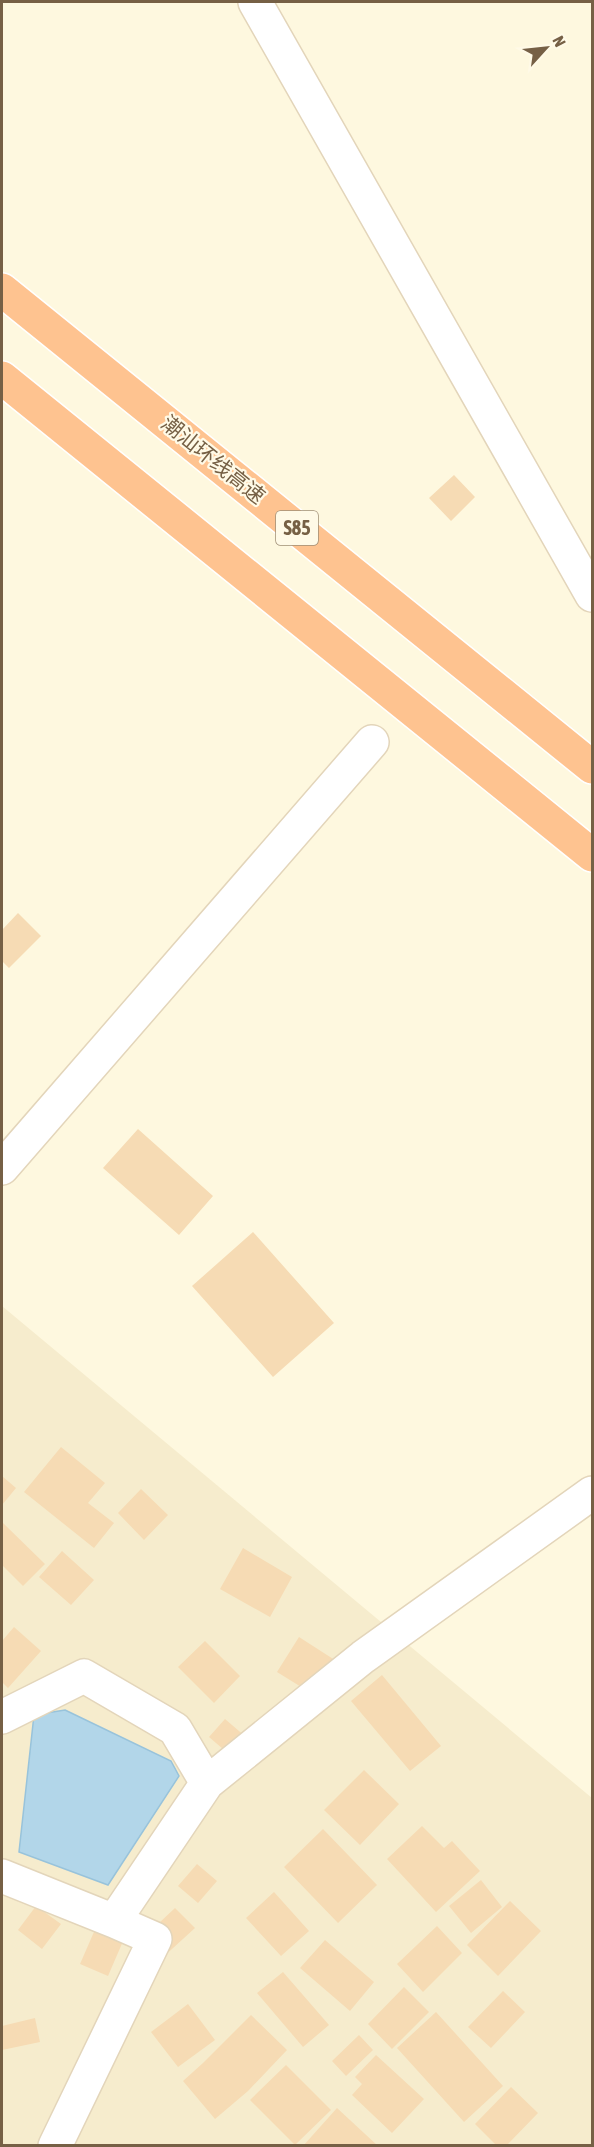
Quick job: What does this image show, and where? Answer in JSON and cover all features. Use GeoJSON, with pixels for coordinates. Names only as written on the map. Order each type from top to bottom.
{"type":"FeatureCollection","features":[{"type":"Feature","properties":{"kind":"highway","name":"潮汕环线高速"},"geometry":{"type":"LineString","coordinates":[[2,290],[592,767]]}},
{"type":"Feature","properties":{"kind":"highway"},"geometry":{"type":"LineString","coordinates":[[2,378],[592,855]]}},
{"type":"Feature","properties":{"kind":"street"},"geometry":{"type":"LineString","coordinates":[[255,2],[592,595]]}},
{"type":"Feature","properties":{"kind":"street"},"geometry":{"type":"LineString","coordinates":[[2,1168],[372,742]]}},
{"type":"Feature","properties":{"kind":"street"},"geometry":{"type":"LineString","coordinates":[[114,1921],[207,1783],[363,1657],[592,1493]]}},
{"type":"Feature","properties":{"kind":"street"},"geometry":{"type":"LineString","coordinates":[[2,1717],[84,1676],[175,1729],[207,1783]]}},
{"type":"Feature","properties":{"kind":"street"},"geometry":{"type":"LineString","coordinates":[[2,1876],[155,1939],[55,2145]]}},
{"type":"Feature","properties":{"kind":"shaded area"},"geometry":{"type":"Polygon","coordinates":[[[2,1306],[592,1798],[592,2145],[2,2145],[2,1306]]]}},
{"type":"Feature","properties":{"kind":"water"},"geometry":{"type":"Polygon","coordinates":[[[65,1710],[171,1761],[179,1776],[108,1885],[19,1852],[34,1715],[65,1710]]]}},
{"type":"Feature","properties":{"kind":"building"},"geometry":{"type":"Polygon","coordinates":[[[454,475],[475,497],[451,521],[429,498],[454,475]]]}},
{"type":"Feature","properties":{"kind":"building"},"geometry":{"type":"Polygon","coordinates":[[[18,913],[41,936],[9,968],[2,961],[2,930],[18,913]]]}},
{"type":"Feature","properties":{"kind":"building"},"geometry":{"type":"Polygon","coordinates":[[[138,1129],[213,1196],[179,1235],[103,1168],[138,1129]]]}},
{"type":"Feature","properties":{"kind":"building"},"geometry":{"type":"Polygon","coordinates":[[[253,1232],[334,1323],[273,1377],[192,1286],[253,1232]]]}},
{"type":"Feature","properties":{"kind":"building"},"geometry":{"type":"Polygon","coordinates":[[[61,1447],[105,1483],[88,1503],[114,1523],[94,1548],[24,1492],[61,1447]]]}},
{"type":"Feature","properties":{"kind":"building"},"geometry":{"type":"Polygon","coordinates":[[[2,1476],[16,1488],[2,1505],[2,1476]]]}},
{"type":"Feature","properties":{"kind":"building"},"geometry":{"type":"Polygon","coordinates":[[[141,1489],[168,1515],[144,1540],[118,1513],[141,1489]]]}},
{"type":"Feature","properties":{"kind":"building"},"geometry":{"type":"Polygon","coordinates":[[[3,1523],[45,1564],[23,1586],[2,1565],[3,1523]]]}},
{"type":"Feature","properties":{"kind":"building"},"geometry":{"type":"Polygon","coordinates":[[[243,1548],[292,1577],[270,1617],[220,1589],[243,1548]]]}},
{"type":"Feature","properties":{"kind":"building"},"geometry":{"type":"Polygon","coordinates":[[[62,1551],[94,1580],[71,1605],[39,1577],[62,1551]]]}},
{"type":"Feature","properties":{"kind":"building"},"geometry":{"type":"Polygon","coordinates":[[[14,1627],[41,1651],[8,1688],[2,1682],[2,1641],[14,1627]]]}},
{"type":"Feature","properties":{"kind":"building"},"geometry":{"type":"Polygon","coordinates":[[[299,1637],[341,1664],[319,1698],[277,1672],[299,1637]]]}},
{"type":"Feature","properties":{"kind":"building"},"geometry":{"type":"Polygon","coordinates":[[[205,1641],[240,1676],[214,1703],[178,1667],[205,1641]]]}},
{"type":"Feature","properties":{"kind":"building"},"geometry":{"type":"Polygon","coordinates":[[[382,1675],[441,1746],[410,1771],[351,1701],[382,1675]]]}},
{"type":"Feature","properties":{"kind":"building"},"geometry":{"type":"Polygon","coordinates":[[[225,1719],[246,1737],[230,1755],[209,1737],[225,1719]]]}},
{"type":"Feature","properties":{"kind":"building"},"geometry":{"type":"Polygon","coordinates":[[[364,1770],[399,1804],[360,1845],[324,1810],[364,1770]]]}},
{"type":"Feature","properties":{"kind":"building"},"geometry":{"type":"Polygon","coordinates":[[[422,1826],[444,1848],[452,1841],[480,1871],[436,1912],[387,1859],[422,1826]]]}},
{"type":"Feature","properties":{"kind":"building"},"geometry":{"type":"Polygon","coordinates":[[[323,1829],[377,1885],[338,1923],[284,1867],[323,1829]]]}},
{"type":"Feature","properties":{"kind":"building"},"geometry":{"type":"Polygon","coordinates":[[[197,1864],[217,1881],[198,1903],[178,1886],[197,1864]]]}},
{"type":"Feature","properties":{"kind":"building"},"geometry":{"type":"Polygon","coordinates":[[[481,1880],[502,1907],[471,1933],[449,1906],[481,1880]]]}},
{"type":"Feature","properties":{"kind":"building"},"geometry":{"type":"Polygon","coordinates":[[[274,1892],[309,1931],[281,1956],[246,1918],[274,1892]]]}},
{"type":"Feature","properties":{"kind":"building"},"geometry":{"type":"Polygon","coordinates":[[[510,1901],[541,1931],[498,1976],[467,1945],[510,1901]]]}},
{"type":"Feature","properties":{"kind":"building"},"geometry":{"type":"Polygon","coordinates":[[[36,1906],[61,1924],[42,1949],[18,1930],[36,1906]]]}},
{"type":"Feature","properties":{"kind":"building"},"geometry":{"type":"Polygon","coordinates":[[[175,1908],[195,1928],[161,1959],[142,1939],[175,1908]]]}},
{"type":"Feature","properties":{"kind":"building"},"geometry":{"type":"Polygon","coordinates":[[[97,1925],[127,1932],[108,1976],[80,1964],[97,1925]]]}},
{"type":"Feature","properties":{"kind":"building"},"geometry":{"type":"Polygon","coordinates":[[[437,1926],[462,1953],[423,1992],[397,1964],[437,1926]]]}},
{"type":"Feature","properties":{"kind":"building"},"geometry":{"type":"Polygon","coordinates":[[[325,1940],[374,1982],[350,2011],[300,1968],[325,1940]]]}},
{"type":"Feature","properties":{"kind":"building"},"geometry":{"type":"Polygon","coordinates":[[[283,1972],[329,2025],[303,2047],[257,1993],[283,1972]]]}},
{"type":"Feature","properties":{"kind":"building"},"geometry":{"type":"Polygon","coordinates":[[[404,1987],[429,2012],[392,2049],[368,2024],[404,1987]]]}},
{"type":"Feature","properties":{"kind":"building"},"geometry":{"type":"Polygon","coordinates":[[[503,1991],[525,2012],[491,2048],[468,2027],[503,1991]]]}},
{"type":"Feature","properties":{"kind":"building"},"geometry":{"type":"Polygon","coordinates":[[[188,2004],[215,2040],[178,2067],[151,2032],[188,2004]]]}},
{"type":"Feature","properties":{"kind":"building"},"geometry":{"type":"Polygon","coordinates":[[[436,2012],[503,2086],[464,2122],[397,2048],[436,2012]]]}},
{"type":"Feature","properties":{"kind":"building"},"geometry":{"type":"Polygon","coordinates":[[[251,2015],[287,2050],[248,2091],[215,2119],[183,2081],[251,2015]]]}},
{"type":"Feature","properties":{"kind":"building"},"geometry":{"type":"Polygon","coordinates":[[[35,2018],[40,2042],[2,2050],[2,2026],[35,2018]]]}},
{"type":"Feature","properties":{"kind":"building"},"geometry":{"type":"Polygon","coordinates":[[[359,2035],[373,2050],[346,2076],[332,2061],[359,2035]]]}},
{"type":"Feature","properties":{"kind":"building"},"geometry":{"type":"Polygon","coordinates":[[[376,2055],[424,2099],[392,2133],[352,2095],[362,2084],[355,2077],[376,2055]]]}},
{"type":"Feature","properties":{"kind":"building"},"geometry":{"type":"Polygon","coordinates":[[[286,2065],[331,2110],[295,2145],[250,2100],[286,2065]]]}},
{"type":"Feature","properties":{"kind":"building"},"geometry":{"type":"Polygon","coordinates":[[[511,2087],[538,2113],[506,2146],[497,2146],[475,2124],[511,2087]]]}},
{"type":"Feature","properties":{"kind":"building"},"geometry":{"type":"Polygon","coordinates":[[[337,2108],[378,2146],[303,2146],[337,2108]]]}}]}
